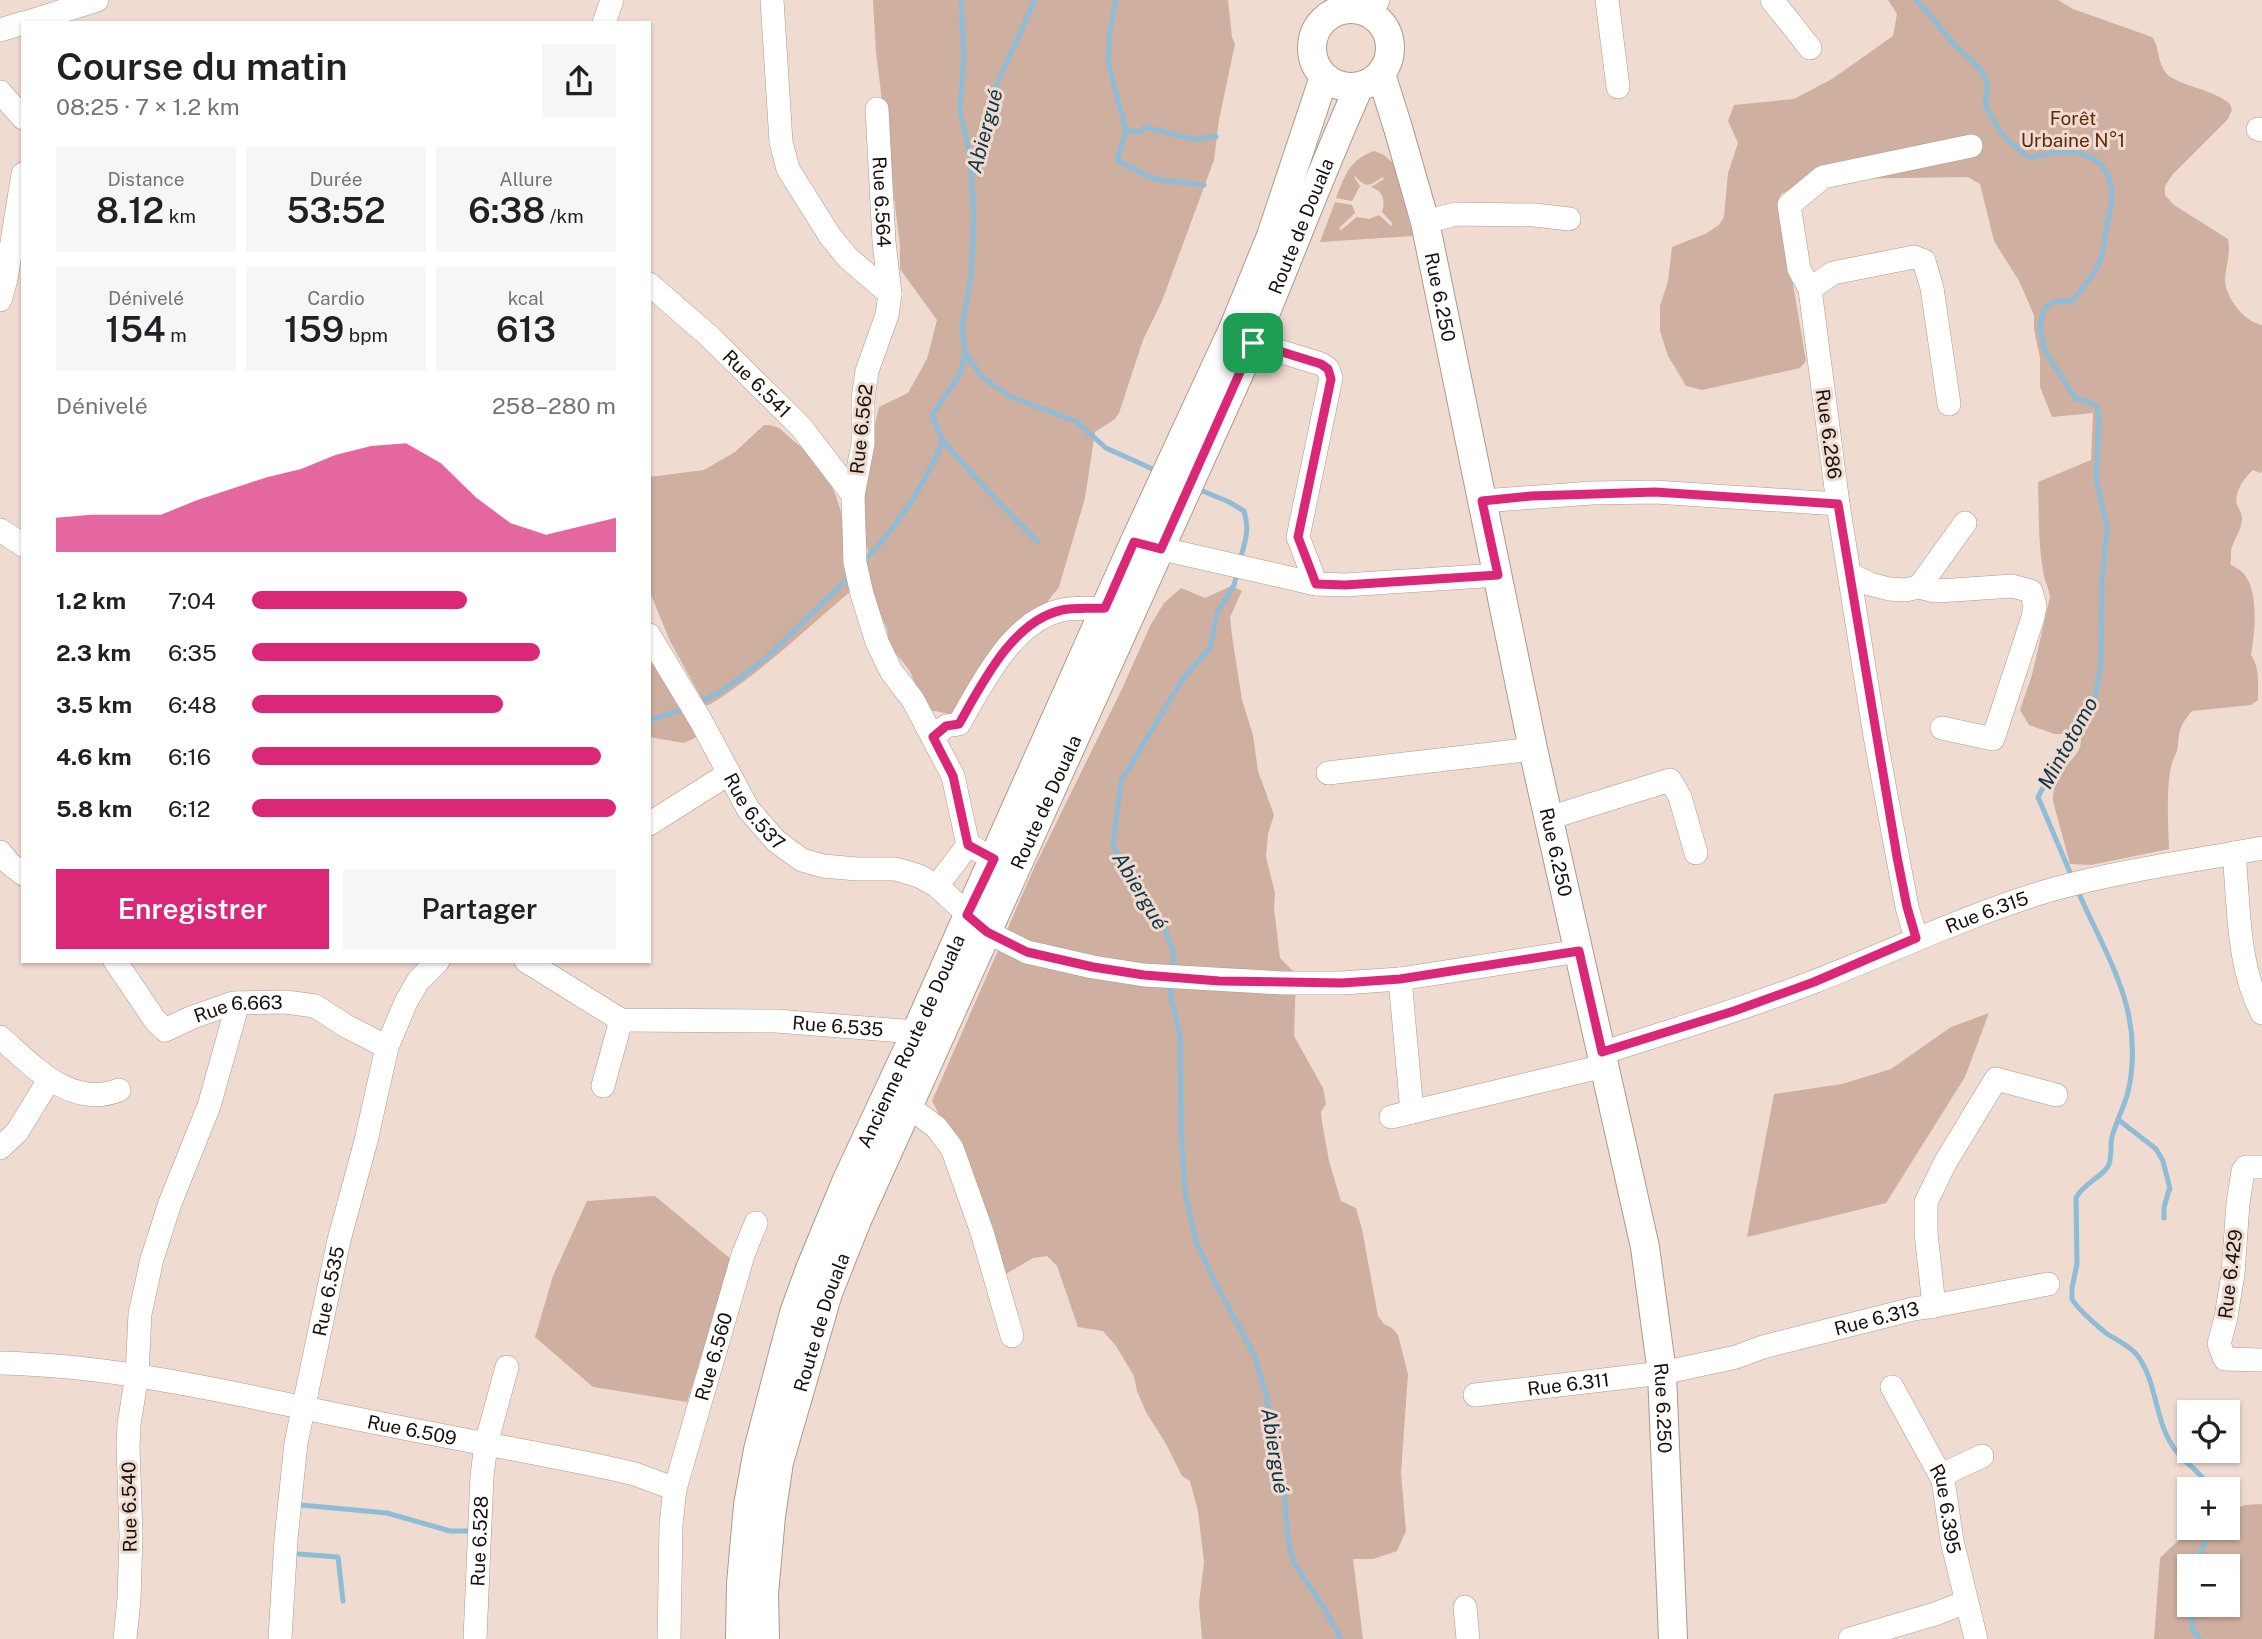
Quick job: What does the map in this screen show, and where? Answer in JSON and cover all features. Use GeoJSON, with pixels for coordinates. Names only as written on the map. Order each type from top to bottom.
{"type":"FeatureCollection","features":[{"type":"Feature","properties":{"kind":"main road"},"geometry":{"type":"LineString","coordinates":[[1370,81],[1346,88],[1334,84],[1317,69],[1311,48],[1317,27],[1334,6],[1361,9],[1372,4]]}},
{"type":"Feature","properties":{"kind":"main road","name":"Route de Douala"},"geometry":{"type":"LineString","coordinates":[[765,1639],[764,1594],[779,1462],[828,1293],[857,1220],[909,1107],[977,923],[1148,546],[1253,343],[1333,143],[1370,81],[1389,58],[1390,40],[1372,4]]}},
{"type":"Feature","properties":{"kind":"main road","name":"Ancienne Route de Douala"},"geometry":{"type":"LineString","coordinates":[[740,1639],[741,1584],[748,1505],[758,1450],[794,1313],[846,1182],[916,1032],[977,923],[994,859],[1105,608],[1148,546],[1272,236],[1324,77]]}},
{"type":"Feature","properties":{"kind":"main road","name":"Rue 6.250"},"geometry":{"type":"LineString","coordinates":[[1370,81],[1398,128],[1424,222],[1533,749],[1645,1247],[1662,1373],[1673,1639]]}},
{"type":"Feature","properties":{"kind":"street"},"geometry":{"type":"LineString","coordinates":[[30,21],[97,0]]}},
{"type":"Feature","properties":{"kind":"street"},"geometry":{"type":"LineString","coordinates":[[605,21],[612,0]]}},
{"type":"Feature","properties":{"kind":"street"},"geometry":{"type":"LineString","coordinates":[[772,0],[781,142],[788,169],[830,236],[848,258],[890,294]]}},
{"type":"Feature","properties":{"kind":"street"},"geometry":{"type":"LineString","coordinates":[[1607,0],[1618,87]]}},
{"type":"Feature","properties":{"kind":"street"},"geometry":{"type":"LineString","coordinates":[[1772,0],[1810,48]]}},
{"type":"Feature","properties":{"kind":"street"},"geometry":{"type":"LineString","coordinates":[[0,30],[21,24]]}},
{"type":"Feature","properties":{"kind":"street"},"geometry":{"type":"LineString","coordinates":[[0,92],[21,116]]}},
{"type":"Feature","properties":{"kind":"street","name":"Rue 6.564"},"geometry":{"type":"LineString","coordinates":[[877,109],[884,242],[890,294]]}},
{"type":"Feature","properties":{"kind":"street","name":"Rue 6.286"},"geometry":{"type":"LineString","coordinates":[[1916,938],[1907,907],[1875,736],[1838,504],[1810,289],[1799,269],[1789,205],[1824,177],[1971,146]]}},
{"type":"Feature","properties":{"kind":"street"},"geometry":{"type":"LineString","coordinates":[[7,285],[21,188]]}},
{"type":"Feature","properties":{"kind":"street"},"geometry":{"type":"LineString","coordinates":[[1424,222],[1456,214],[1535,215],[1570,219]]}},
{"type":"Feature","properties":{"kind":"street"},"geometry":{"type":"LineString","coordinates":[[1810,289],[1833,273],[1914,257],[1924,261],[1932,288],[1949,404]]}},
{"type":"Feature","properties":{"kind":"street","name":"Rue 6.541"},"geometry":{"type":"LineString","coordinates":[[651,286],[709,337],[801,427],[853,495]]}},
{"type":"Feature","properties":{"kind":"street","name":"Rue 6.562"},"geometry":{"type":"LineString","coordinates":[[890,294],[887,315],[867,372],[863,399],[863,444],[853,495],[855,563],[877,642],[891,671],[913,700],[953,776],[968,845]]}},
{"type":"Feature","properties":{"kind":"street"},"geometry":{"type":"LineString","coordinates":[[1253,343],[1321,364],[1328,369],[1331,379],[1298,537],[1273,574]]}},
{"type":"Feature","properties":{"kind":"street"},"geometry":{"type":"LineString","coordinates":[[1482,501],[1556,495],[1655,492],[1838,504]]}},
{"type":"Feature","properties":{"kind":"street"},"geometry":{"type":"LineString","coordinates":[[1919,587],[1965,523]]}},
{"type":"Feature","properties":{"kind":"street"},"geometry":{"type":"LineString","coordinates":[[0,530],[21,544]]}},
{"type":"Feature","properties":{"kind":"street"},"geometry":{"type":"LineString","coordinates":[[1298,537],[1316,584]]}},
{"type":"Feature","properties":{"kind":"street"},"geometry":{"type":"LineString","coordinates":[[1148,546],[1316,584],[1345,585],[1498,575]]}},
{"type":"Feature","properties":{"kind":"street"},"geometry":{"type":"LineString","coordinates":[[1851,575],[1889,589],[1919,587],[1935,591],[2012,586],[2031,592],[2035,606],[2024,650],[1993,739],[1942,729]]}},
{"type":"Feature","properties":{"kind":"street"},"geometry":{"type":"LineString","coordinates":[[933,737],[946,726],[959,724],[1002,652],[1032,623],[1061,610],[1105,608]]}},
{"type":"Feature","properties":{"kind":"street","name":"Rue 6.537"},"geometry":{"type":"LineString","coordinates":[[651,638],[701,720],[748,809],[776,841],[802,859],[835,867],[896,869],[919,876],[937,886],[977,923],[1027,952],[1144,975],[1219,981],[1342,983],[1400,979],[1579,951]]}},
{"type":"Feature","properties":{"kind":"street"},"geometry":{"type":"LineString","coordinates":[[1328,773],[1533,749]]}},
{"type":"Feature","properties":{"kind":"street"},"geometry":{"type":"LineString","coordinates":[[651,823],[729,774]]}},
{"type":"Feature","properties":{"kind":"street"},"geometry":{"type":"LineString","coordinates":[[1549,818],[1670,780],[1680,797],[1696,853]]}},
{"type":"Feature","properties":{"kind":"street"},"geometry":{"type":"LineString","coordinates":[[937,886],[968,845],[994,859]]}},
{"type":"Feature","properties":{"kind":"street","name":"Rue 6.315"},"geometry":{"type":"LineString","coordinates":[[1400,979],[1402,1114],[1603,1059],[1814,982],[1916,938],[2054,889],[2262,848]]}},
{"type":"Feature","properties":{"kind":"street"},"geometry":{"type":"LineString","coordinates":[[2234,853],[2243,947],[2259,1000]]}},
{"type":"Feature","properties":{"kind":"street","name":"Rue 6.663"},"geometry":{"type":"LineString","coordinates":[[116,963],[155,1020],[165,1030],[215,1009],[239,1003],[286,1002],[315,1006],[387,1047]]}},
{"type":"Feature","properties":{"kind":"street","name":"Rue 6.535"},"geometry":{"type":"LineString","coordinates":[[280,1639],[292,1474],[303,1408],[340,1240],[387,1047],[418,981],[436,963]]}},
{"type":"Feature","properties":{"kind":"street"},"geometry":{"type":"LineString","coordinates":[[529,963],[621,1020],[603,1086]]}},
{"type":"Feature","properties":{"kind":"street","name":"Rue 6.540"},"geometry":{"type":"LineString","coordinates":[[124,1639],[129,1599],[131,1536],[129,1424],[137,1375],[140,1314],[152,1259],[170,1203],[209,1106],[239,1003]]}},
{"type":"Feature","properties":{"kind":"street","name":"Rue 6.535"},"geometry":{"type":"LineString","coordinates":[[621,1020],[776,1021],[916,1032]]}},
{"type":"Feature","properties":{"kind":"street"},"geometry":{"type":"LineString","coordinates":[[0,1037],[49,1080],[69,1090],[91,1094],[119,1090]]}},
{"type":"Feature","properties":{"kind":"street","name":"Rue 6.313"},"geometry":{"type":"LineString","coordinates":[[1662,1373],[1736,1357],[1763,1347],[1934,1306],[1926,1233],[1926,1202],[1945,1163],[1996,1079],[2056,1095]]}},
{"type":"Feature","properties":{"kind":"street"},"geometry":{"type":"LineString","coordinates":[[0,1148],[17,1132],[49,1080]]}},
{"type":"Feature","properties":{"kind":"street"},"geometry":{"type":"LineString","coordinates":[[909,1107],[936,1127],[952,1147],[982,1232],[1012,1336]]}},
{"type":"Feature","properties":{"kind":"street","name":"Rue 6.429"},"geometry":{"type":"LineString","coordinates":[[2262,1167],[2246,1167],[2243,1171],[2233,1274],[2219,1344],[2225,1359],[2262,1360]]}},
{"type":"Feature","properties":{"kind":"street","name":"Rue 6.560"},"geometry":{"type":"LineString","coordinates":[[675,1489],[743,1255],[756,1223]]}},
{"type":"Feature","properties":{"kind":"street"},"geometry":{"type":"LineString","coordinates":[[1934,1306],[2048,1284]]}},
{"type":"Feature","properties":{"kind":"street","name":"Rue 6.509"},"geometry":{"type":"LineString","coordinates":[[0,1363],[42,1364],[137,1375],[240,1393],[635,1474],[675,1489]]}},
{"type":"Feature","properties":{"kind":"street","name":"Rue 6.528"},"geometry":{"type":"LineString","coordinates":[[475,1639],[478,1528],[486,1444],[507,1367]]}},
{"type":"Feature","properties":{"kind":"street","name":"Rue 6.311"},"geometry":{"type":"LineString","coordinates":[[1475,1395],[1662,1373]]}},
{"type":"Feature","properties":{"kind":"street","name":"Rue 6.395"},"geometry":{"type":"LineString","coordinates":[[1892,1387],[1943,1480],[1952,1541],[1976,1639]]}},
{"type":"Feature","properties":{"kind":"street"},"geometry":{"type":"LineString","coordinates":[[1943,1480],[1946,1473],[1982,1456]]}},
{"type":"Feature","properties":{"kind":"street"},"geometry":{"type":"LineString","coordinates":[[668,1639],[671,1524],[675,1489]]}},
{"type":"Feature","properties":{"kind":"street"},"geometry":{"type":"LineString","coordinates":[[1850,1639],[1966,1602]]}},
{"type":"Feature","properties":{"kind":"street"},"geometry":{"type":"LineString","coordinates":[[1465,1607],[1468,1639]]}},
{"type":"Feature","properties":{"kind":"green space"},"geometry":{"type":"Polygon","coordinates":[[[873,0],[1228,0],[1235,44],[1219,120],[1214,160],[1162,301],[1143,340],[1119,413],[1115,419],[1095,432],[1085,498],[1059,587],[1012,646],[975,673],[958,716],[925,709],[910,671],[889,645],[887,629],[876,605],[866,567],[868,551],[859,514],[859,494],[879,407],[908,393],[927,359],[937,320],[900,269],[900,246],[876,52],[873,0]]]}},
{"type":"Feature","properties":{"kind":"green space","name":"Forêt Urbaine N°1"},"geometry":{"type":"Polygon","coordinates":[[[1888,0],[2058,0],[2073,9],[2152,37],[2166,73],[2178,81],[2223,99],[2230,104],[2232,110],[2228,119],[2173,174],[2165,186],[2165,195],[2174,205],[2228,239],[2229,254],[2225,279],[2228,294],[2242,314],[2262,325],[2262,471],[2260,473],[2253,470],[2238,490],[2236,500],[2242,520],[2231,549],[2230,564],[2244,574],[2252,591],[2254,624],[2251,655],[2257,671],[2258,700],[2251,705],[2192,711],[2183,723],[2169,776],[2169,849],[2091,865],[2070,864],[2053,794],[2060,773],[2076,754],[2081,740],[2075,734],[2054,734],[2029,725],[2020,710],[2032,675],[2050,597],[2041,553],[2038,482],[2091,460],[2093,413],[2052,417],[2040,387],[2040,358],[2034,315],[2019,281],[1994,241],[1980,184],[1968,177],[1833,179],[1801,185],[1781,194],[1779,202],[1806,361],[1800,368],[1702,390],[1686,386],[1668,356],[1660,331],[1660,306],[1668,281],[1672,247],[1705,234],[1719,225],[1724,217],[1728,173],[1738,143],[1728,121],[1734,105],[1794,99],[1832,79],[1893,36],[1897,14],[1888,0]]]}},
{"type":"Feature","properties":{"kind":"green space"},"geometry":{"type":"Polygon","coordinates":[[[1374,151],[1393,163],[1413,236],[1320,242],[1335,202],[1352,205],[1355,213],[1339,228],[1341,230],[1357,217],[1369,219],[1379,215],[1391,226],[1393,224],[1382,212],[1384,204],[1381,194],[1371,187],[1384,179],[1383,177],[1368,185],[1355,176],[1360,186],[1352,201],[1336,198],[1345,175],[1353,164],[1374,151]]]}},
{"type":"Feature","properties":{"kind":"green space"},"geometry":{"type":"Polygon","coordinates":[[[764,425],[781,430],[810,454],[823,470],[838,503],[849,555],[852,590],[765,665],[728,693],[705,705],[670,641],[651,595],[651,477],[704,470],[735,452],[764,425]]]}},
{"type":"Feature","properties":{"kind":"green space"},"geometry":{"type":"Polygon","coordinates":[[[1231,586],[1242,591],[1230,617],[1242,700],[1253,735],[1258,771],[1274,815],[1268,834],[1266,857],[1275,893],[1274,908],[1280,958],[1296,974],[1294,1036],[1323,1088],[1326,1104],[1321,1112],[1329,1161],[1341,1201],[1356,1208],[1378,1316],[1398,1335],[1408,1374],[1401,1473],[1406,1531],[1397,1551],[1373,1559],[1353,1559],[1363,1639],[1202,1639],[1199,1603],[1204,1562],[1198,1511],[1190,1481],[1182,1476],[1146,1412],[1134,1376],[1116,1346],[1103,1331],[1078,1327],[1057,1266],[1047,1256],[1033,1258],[1004,1275],[959,1154],[932,1101],[1035,866],[1150,626],[1164,603],[1181,588],[1205,598],[1231,586]]]}},
{"type":"Feature","properties":{"kind":"green space"},"geometry":{"type":"Polygon","coordinates":[[[651,663],[697,737],[684,743],[651,737],[651,663]]]}},
{"type":"Feature","properties":{"kind":"green space"},"geometry":{"type":"Polygon","coordinates":[[[1989,1013],[1965,1077],[1886,1203],[1747,1237],[1774,1094],[1842,1084],[1891,1069],[1951,1027],[1989,1013]]]}},
{"type":"Feature","properties":{"kind":"green space"},"geometry":{"type":"Polygon","coordinates":[[[655,1196],[733,1261],[687,1402],[593,1387],[535,1337],[553,1276],[587,1201],[655,1196]]]}},
{"type":"Feature","properties":{"kind":"green space"},"geometry":{"type":"Polygon","coordinates":[[[2262,1504],[2262,1639],[2154,1639],[2160,1558],[2179,1540],[2240,1540],[2240,1507],[2262,1504]]]}},
{"type":"Feature","properties":{"kind":"waterway","name":"Abiergué"},"geometry":{"type":"LineString","coordinates":[[961,0],[964,55],[960,110],[970,156],[974,216],[971,277],[962,327],[965,353],[982,377],[1009,396],[1077,422],[1106,448],[1157,471]]}},
{"type":"Feature","properties":{"kind":"waterway","name":"Abiergué"},"geometry":{"type":"LineString","coordinates":[[972,174],[996,86],[1035,0]]}},
{"type":"Feature","properties":{"kind":"waterway"},"geometry":{"type":"LineString","coordinates":[[1116,0],[1110,30],[1108,62],[1126,131],[1117,160],[1160,180],[1204,185]]}},
{"type":"Feature","properties":{"kind":"waterway","name":"Mintotomo"},"geometry":{"type":"LineString","coordinates":[[1916,0],[1984,75],[1987,83],[1985,104],[1998,129],[2008,140],[2030,158],[2058,153],[2084,155],[2104,168],[2110,181],[2112,203],[2100,261],[2088,282],[2072,301],[2053,302],[2046,307],[2040,328],[2045,351],[2075,398],[2097,407],[2099,420],[2096,478],[2107,528],[2102,580],[2101,664],[2094,704],[2070,739],[2038,797],[2072,877]]}},
{"type":"Feature","properties":{"kind":"waterway"},"geometry":{"type":"LineString","coordinates":[[1126,131],[1140,132],[1145,127],[1192,139],[1216,137]]}},
{"type":"Feature","properties":{"kind":"waterway","name":"Abiergué"},"geometry":{"type":"LineString","coordinates":[[965,353],[960,374],[932,415],[943,441],[1038,542]]}},
{"type":"Feature","properties":{"kind":"waterway"},"geometry":{"type":"LineString","coordinates":[[862,563],[908,506],[943,441]]}},
{"type":"Feature","properties":{"kind":"waterway","name":"Abiergué"},"geometry":{"type":"LineString","coordinates":[[1198,489],[1244,511],[1247,530],[1240,560]]}},
{"type":"Feature","properties":{"kind":"waterway","name":"Abiergué"},"geometry":{"type":"LineString","coordinates":[[1172,971],[1174,955],[1165,929],[1137,892],[1113,845],[1121,781],[1182,680],[1210,648],[1217,613],[1234,585],[1237,573]]}},
{"type":"Feature","properties":{"kind":"waterway"},"geometry":{"type":"LineString","coordinates":[[698,703],[722,691],[766,658],[851,575]]}},
{"type":"Feature","properties":{"kind":"waterway"},"geometry":{"type":"LineString","coordinates":[[651,720],[686,708]]}},
{"type":"Feature","properties":{"kind":"waterway","name":"Mintotomo"},"geometry":{"type":"LineString","coordinates":[[2077,889],[2111,963],[2128,1011],[2132,1063],[2128,1092],[2112,1137],[2109,1164],[2076,1198],[2077,1264],[2072,1299],[2097,1326],[2137,1355],[2144,1365],[2166,1434],[2180,1456],[2202,1477]]}},
{"type":"Feature","properties":{"kind":"waterway","name":"Abiergué"},"geometry":{"type":"LineString","coordinates":[[1171,981],[1170,994],[1180,1035],[1185,1192],[1196,1241],[1255,1357],[1283,1477],[1288,1539],[1293,1562],[1341,1639]]}},
{"type":"Feature","properties":{"kind":"waterway"},"geometry":{"type":"LineString","coordinates":[[2120,1121],[2156,1149],[2163,1161],[2170,1189]]}},
{"type":"Feature","properties":{"kind":"waterway"},"geometry":{"type":"LineString","coordinates":[[2164,1218],[2169,1190]]}},
{"type":"Feature","properties":{"kind":"waterway"},"geometry":{"type":"LineString","coordinates":[[301,1505],[387,1513],[450,1531],[471,1531]]}},
{"type":"Feature","properties":{"kind":"waterway","name":"Mintotomo"},"geometry":{"type":"LineString","coordinates":[[2200,1554],[2206,1540]]}},
{"type":"Feature","properties":{"kind":"waterway"},"geometry":{"type":"LineString","coordinates":[[299,1554],[338,1557],[343,1601]]}},
{"type":"Feature","properties":{"kind":"waterway","name":"Mintotomo"},"geometry":{"type":"LineString","coordinates":[[2192,1617],[2192,1629],[2200,1639]]}},
{"type":"Feature","properties":{"kind":"route"},"geometry":{"type":"LineString","coordinates":[[1253,343],[1321,364],[1328,369],[1331,379],[1298,537],[1316,584],[1345,585],[1498,575],[1482,501],[1531,496],[1655,492],[1838,504],[1875,736],[1907,907],[1916,938],[1814,982],[1734,1011],[1602,1052],[1579,951],[1400,979],[1342,983],[1219,981],[1144,975],[1027,952],[987,932],[967,915],[994,859],[968,845],[953,776],[933,737],[946,726],[959,724],[1002,652],[1032,623],[1061,610],[1105,608],[1134,542],[1161,549],[1253,343]]}}]}
